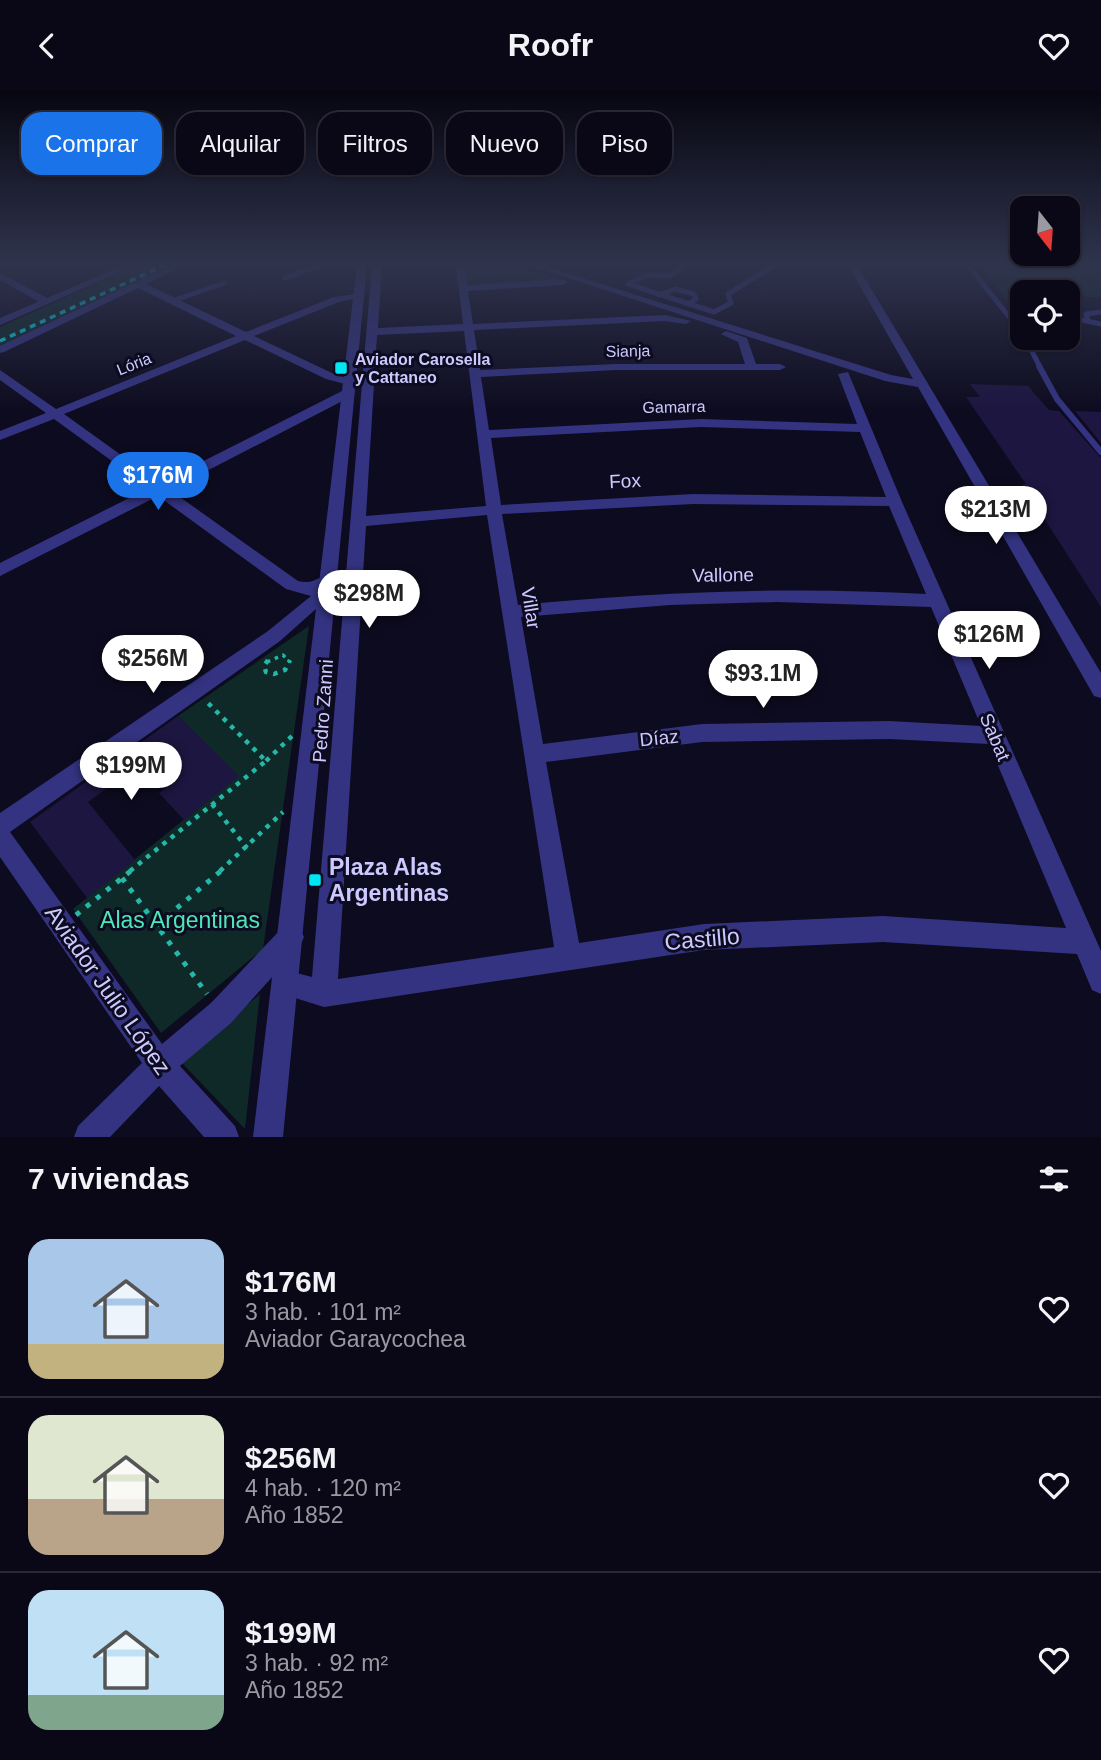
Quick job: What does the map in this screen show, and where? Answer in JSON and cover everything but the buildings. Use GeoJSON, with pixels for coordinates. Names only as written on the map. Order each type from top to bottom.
{"type":"FeatureCollection","features":[{"type":"Feature","properties":{"kind":"street"},"geometry":{"type":"LineString","coordinates":[[0,323],[21,314]]}},
{"type":"Feature","properties":{"kind":"street"},"geometry":{"type":"LineString","coordinates":[[0,350],[75,314]]}},
{"type":"Feature","properties":{"kind":"street"},"geometry":{"type":"LineString","coordinates":[[198,314],[349,386]]}},
{"type":"Feature","properties":{"kind":"street","name":"Lória"},"geometry":{"type":"LineString","coordinates":[[0,436],[301,314]]}},
{"type":"Feature","properties":{"kind":"street"},"geometry":{"type":"LineString","coordinates":[[268,1137],[358,314]]}},
{"type":"Feature","properties":{"kind":"street","name":"Pedro Zanni"},"geometry":{"type":"LineString","coordinates":[[324,994],[371,332],[370,314]]}},
{"type":"Feature","properties":{"kind":"street","name":"Villar"},"geometry":{"type":"LineString","coordinates":[[467,314],[494,510],[568,956]]}},
{"type":"Feature","properties":{"kind":"street"},"geometry":{"type":"LineString","coordinates":[[686,314],[889,378],[922,384]]}},
{"type":"Feature","properties":{"kind":"street"},"geometry":{"type":"LineString","coordinates":[[881,314],[1099,683]]}},
{"type":"Feature","properties":{"kind":"street"},"geometry":{"type":"LineString","coordinates":[[371,332],[673,318],[740,338],[751,366]]}},
{"type":"Feature","properties":{"kind":"street","name":"Sianja"},"geometry":{"type":"LineString","coordinates":[[477,374],[616,367],[780,367]]}},
{"type":"Feature","properties":{"kind":"street","name":"Sabat"},"geometry":{"type":"LineString","coordinates":[[844,374],[895,502],[1101,981]]}},
{"type":"Feature","properties":{"kind":"street"},"geometry":{"type":"LineString","coordinates":[[0,375],[292,585],[310,590],[328,586]]}},
{"type":"Feature","properties":{"kind":"street"},"geometry":{"type":"LineString","coordinates":[[0,570],[158,490],[349,386]]}},
{"type":"Feature","properties":{"kind":"street","name":"Gamarra"},"geometry":{"type":"LineString","coordinates":[[484,434],[701,423],[866,428]]}},
{"type":"Feature","properties":{"kind":"street","name":"Fox"},"geometry":{"type":"LineString","coordinates":[[358,522],[683,498],[827,498],[895,502]]}},
{"type":"Feature","properties":{"kind":"street"},"geometry":{"type":"LineString","coordinates":[[0,826],[274,636],[328,586]]}},
{"type":"Feature","properties":{"kind":"street","name":"Vallone"},"geometry":{"type":"LineString","coordinates":[[510,612],[584,604],[738,596],[812,595],[937,601]]}},
{"type":"Feature","properties":{"kind":"street","name":"Díaz"},"geometry":{"type":"LineString","coordinates":[[534,754],[702,733],[889,730],[994,735]]}},
{"type":"Feature","properties":{"kind":"street","name":"Aviador Julio López"},"geometry":{"type":"LineString","coordinates":[[0,837],[160,1065],[224,1137]]}},
{"type":"Feature","properties":{"kind":"street","name":"Castillo"},"geometry":{"type":"LineString","coordinates":[[324,994],[704,937],[870,929],[1083,942]]}},
{"type":"Feature","properties":{"kind":"street"},"geometry":{"type":"LineString","coordinates":[[89,1137],[160,1065],[221,1013],[291,937]]}},
{"type":"Feature","properties":{"kind":"street"},"geometry":{"type":"LineString","coordinates":[[285,983],[324,994]]}},
{"type":"Feature","properties":{"kind":"lane"},"geometry":{"type":"LineString","coordinates":[[1087,314],[1088,320]]}},
{"type":"Feature","properties":{"kind":"lane"},"geometry":{"type":"LineString","coordinates":[[1080,319],[1101,324]]}},
{"type":"Feature","properties":{"kind":"lane"},"geometry":{"type":"LineString","coordinates":[[1031,350],[1057,399],[1101,452]]}},
{"type":"Feature","properties":{"kind":"path"},"geometry":{"type":"LineString","coordinates":[[283,655],[290,660],[289,666],[283,672],[274,675],[266,672],[264,666],[271,657],[283,655]]}},
{"type":"Feature","properties":{"kind":"path"},"geometry":{"type":"LineString","coordinates":[[62,926],[266,761],[196,690]]}},
{"type":"Feature","properties":{"kind":"path"},"geometry":{"type":"LineString","coordinates":[[157,925],[247,848],[307,787]]}},
{"type":"Feature","properties":{"kind":"path"},"geometry":{"type":"LineString","coordinates":[[212,804],[247,848]]}},
{"type":"Feature","properties":{"kind":"path"},"geometry":{"type":"LineString","coordinates":[[122,878],[221,1013]]}},
{"type":"Feature","properties":{"kind":"green space"},"geometry":{"type":"Polygon","coordinates":[[[29,314],[76,314],[0,350],[0,327],[29,314]]]}},
{"type":"Feature","properties":{"kind":"green space","name":"Alas Argentinas"},"geometry":{"type":"Polygon","coordinates":[[[309,626],[263,949],[161,1033],[73,909],[238,776],[178,716],[309,626]]]}},
{"type":"Feature","properties":{"kind":"green space"},"geometry":{"type":"Polygon","coordinates":[[[260,994],[245,1129],[180,1061],[260,994]]]}},
{"type":"Feature","properties":{"kind":"railway"},"geometry":{"type":"LineString","coordinates":[[0,341],[59,314]]}},
{"type":"Feature","properties":{"kind":"place","name":"Aviador Carosella y Cattaneo"},"geometry":{"type":"Point","coordinates":[341,368]}},
{"type":"Feature","properties":{"kind":"place","name":"Plaza Alas Argentinas"},"geometry":{"type":"Point","coordinates":[315,880]}}]}
